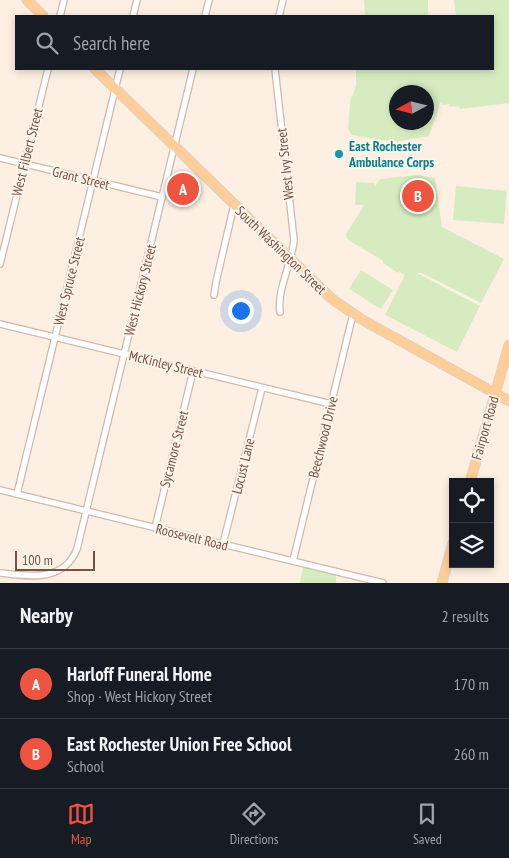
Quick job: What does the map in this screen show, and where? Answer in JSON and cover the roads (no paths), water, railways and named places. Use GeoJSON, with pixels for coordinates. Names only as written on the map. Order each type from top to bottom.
{"type":"FeatureCollection","features":[{"type":"Feature","properties":{"kind":"main road"},"geometry":{"type":"LineString","coordinates":[[27,0],[42,15]]}},
{"type":"Feature","properties":{"kind":"main road","name":"South Washington Street"},"geometry":{"type":"LineString","coordinates":[[96,70],[332,300],[353,314],[509,402]]}},
{"type":"Feature","properties":{"kind":"main road","name":"Fairport Road"},"geometry":{"type":"LineString","coordinates":[[471,478],[509,345]]}},
{"type":"Feature","properties":{"kind":"main road"},"geometry":{"type":"LineString","coordinates":[[442,583],[449,558]]}},
{"type":"Feature","properties":{"kind":"street"},"geometry":{"type":"LineString","coordinates":[[60,15],[64,0]]}},
{"type":"Feature","properties":{"kind":"street"},"geometry":{"type":"LineString","coordinates":[[133,15],[137,0]]}},
{"type":"Feature","properties":{"kind":"street"},"geometry":{"type":"LineString","coordinates":[[205,15],[209,0]]}},
{"type":"Feature","properties":{"kind":"street"},"geometry":{"type":"LineString","coordinates":[[279,15],[283,0]]}},
{"type":"Feature","properties":{"kind":"street","name":"West Filbert Street"},"geometry":{"type":"LineString","coordinates":[[0,264],[48,70]]}},
{"type":"Feature","properties":{"kind":"street","name":"West Spruce Street"},"geometry":{"type":"LineString","coordinates":[[17,494],[120,70]]}},
{"type":"Feature","properties":{"kind":"street","name":"West Hickory Street"},"geometry":{"type":"LineString","coordinates":[[0,573],[41,576],[55,572],[64,567],[77,549],[193,70]]}},
{"type":"Feature","properties":{"kind":"street","name":"West Ivy Street"},"geometry":{"type":"LineString","coordinates":[[275,70],[294,240],[279,302],[280,312]]}},
{"type":"Feature","properties":{"kind":"street","name":"Grant Street"},"geometry":{"type":"LineString","coordinates":[[0,158],[162,197]]}},
{"type":"Feature","properties":{"kind":"street"},"geometry":{"type":"LineString","coordinates":[[214,295],[234,205]]}},
{"type":"Feature","properties":{"kind":"street","name":"Beechwood Drive"},"geometry":{"type":"LineString","coordinates":[[293,561],[353,314]]}},
{"type":"Feature","properties":{"kind":"street","name":"McKinley Street"},"geometry":{"type":"LineString","coordinates":[[0,324],[331,404]]}},
{"type":"Feature","properties":{"kind":"street","name":"Sycamore Street"},"geometry":{"type":"LineString","coordinates":[[155,528],[193,371]]}},
{"type":"Feature","properties":{"kind":"street","name":"Locust Lane"},"geometry":{"type":"LineString","coordinates":[[224,544],[262,388]]}},
{"type":"Feature","properties":{"kind":"street","name":"Roosevelt Road"},"geometry":{"type":"LineString","coordinates":[[0,490],[383,583]]}},
{"type":"Feature","properties":{"kind":"place","name":"East Rochester Ambulance Corps"},"geometry":{"type":"Point","coordinates":[339,154]}},
{"type":"Feature","properties":{"kind":"place","name":"Harloff Funeral Home"},"geometry":{"type":"Point","coordinates":[183,189]}},
{"type":"Feature","properties":{"kind":"place","name":"East Rochester Union Free School"},"geometry":{"type":"Point","coordinates":[418,196]}}]}
